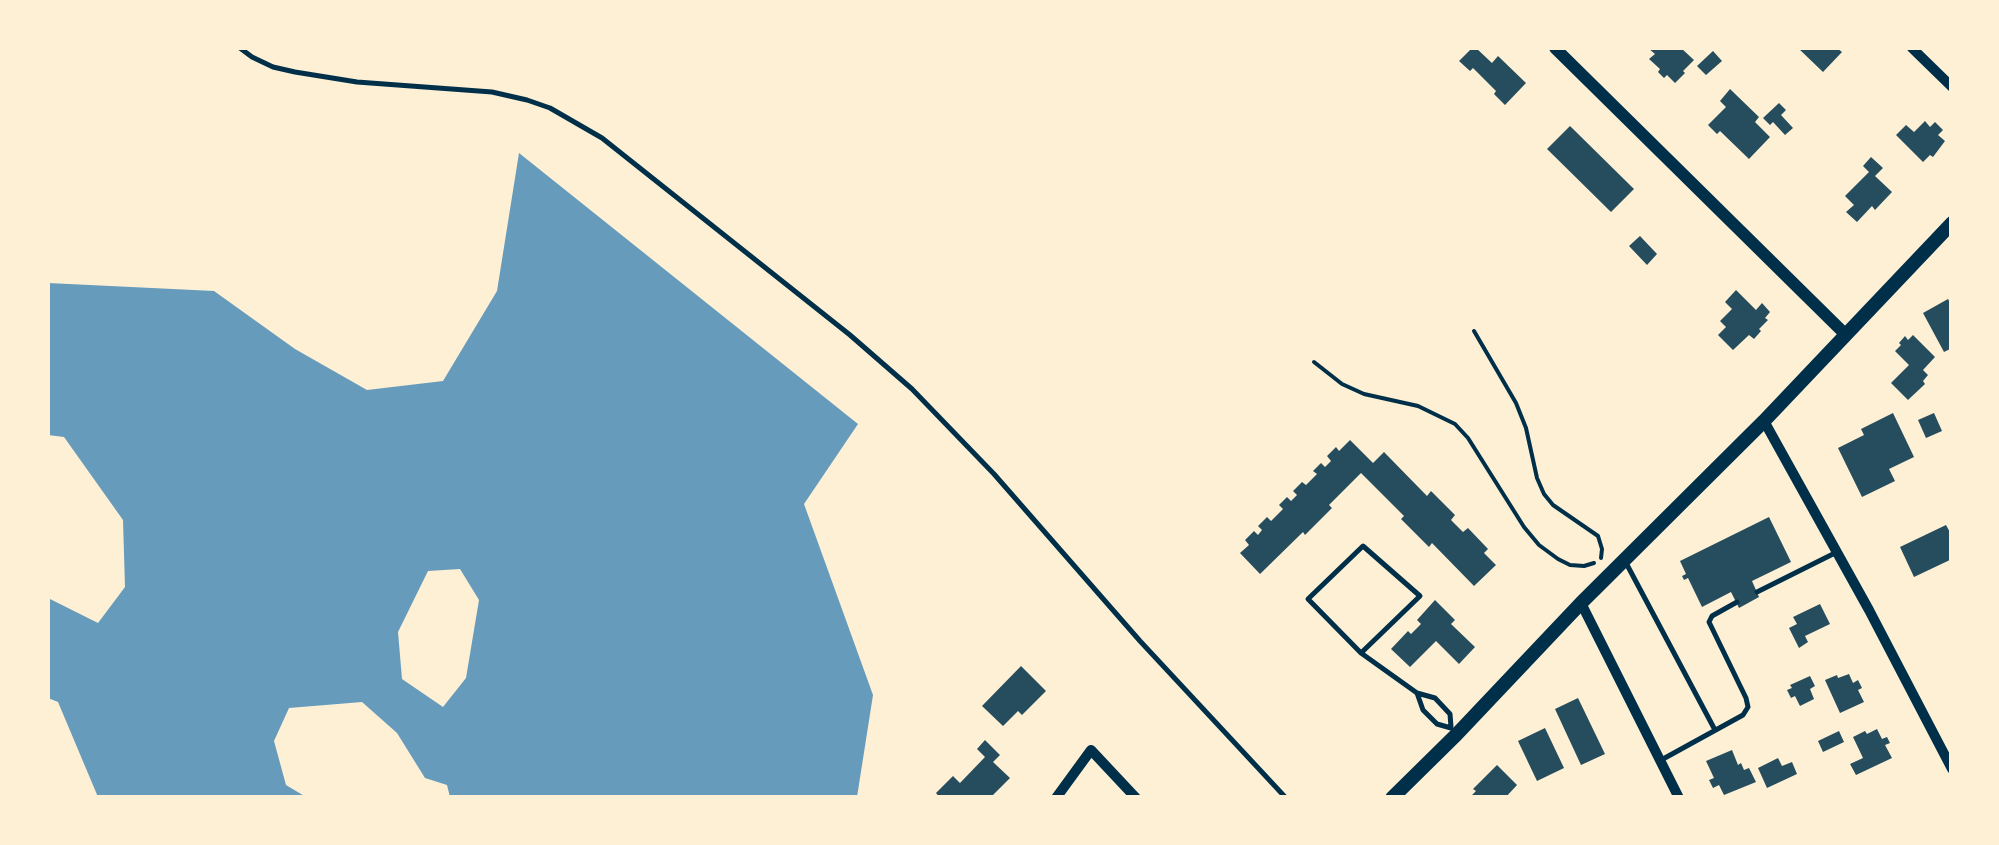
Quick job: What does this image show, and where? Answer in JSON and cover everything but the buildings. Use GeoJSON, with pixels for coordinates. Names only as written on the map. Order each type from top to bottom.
{"type":"FeatureCollection","features":[{"type":"Feature","properties":{"kind":"main road"},"geometry":{"type":"LineString","coordinates":[[1392,798],[1454,731],[1764,422],[1952,223]]}},
{"type":"Feature","properties":{"kind":"street"},"geometry":{"type":"LineString","coordinates":[[1555,48],[1846,335]]}},
{"type":"Feature","properties":{"kind":"street"},"geometry":{"type":"LineString","coordinates":[[1912,48],[1952,87]]}},
{"type":"Feature","properties":{"kind":"street"},"geometry":{"type":"LineString","coordinates":[[1764,422],[1952,769]]}},
{"type":"Feature","properties":{"kind":"street"},"geometry":{"type":"LineString","coordinates":[[1582,603],[1678,798]]}},
{"type":"Feature","properties":{"kind":"street"},"geometry":{"type":"LineString","coordinates":[[1056,798],[1091,750],[1136,798]]}},
{"type":"Feature","properties":{"kind":"lane"},"geometry":{"type":"LineString","coordinates":[[240,48],[273,67],[295,72],[357,82],[492,92],[527,100],[550,108],[602,138],[912,388],[1286,798]]}},
{"type":"Feature","properties":{"kind":"lane"},"geometry":{"type":"LineString","coordinates":[[1362,652],[1420,596],[1364,546],[1308,600],[1362,652],[1417,693],[1435,698],[1450,714],[1454,731]]}},
{"type":"Feature","properties":{"kind":"lane"},"geometry":{"type":"LineString","coordinates":[[1757,592],[1837,552]]}},
{"type":"Feature","properties":{"kind":"lane"},"geometry":{"type":"LineString","coordinates":[[1624,561],[1716,730]]}},
{"type":"Feature","properties":{"kind":"lane"},"geometry":{"type":"LineString","coordinates":[[1660,761],[1743,715],[1748,707],[1709,622],[1712,616],[1736,602]]}},
{"type":"Feature","properties":{"kind":"lane"},"geometry":{"type":"LineString","coordinates":[[1417,693],[1423,710],[1437,724],[1454,731]]}},
{"type":"Feature","properties":{"kind":"path"},"geometry":{"type":"LineString","coordinates":[[1314,362],[1342,384],[1364,394],[1418,406],[1455,424],[1539,545],[1570,564],[1595,563],[1602,554],[1598,536],[1552,505],[1544,494],[1516,403],[1474,331]]}},
{"type":"Feature","properties":{"kind":"water"},"geometry":{"type":"Polygon","coordinates":[[[519,153],[858,424],[804,504],[873,695],[857,797],[450,797],[447,785],[425,778],[397,733],[362,702],[289,708],[274,741],[286,785],[306,797],[98,797],[58,702],[48,698],[48,598],[98,623],[125,587],[123,520],[64,437],[48,435],[48,283],[214,291],[295,349],[367,390],[443,381],[497,291],[519,153]],[[460,569],[428,571],[398,632],[402,679],[443,707],[466,678],[479,600],[460,569]]]}}]}
